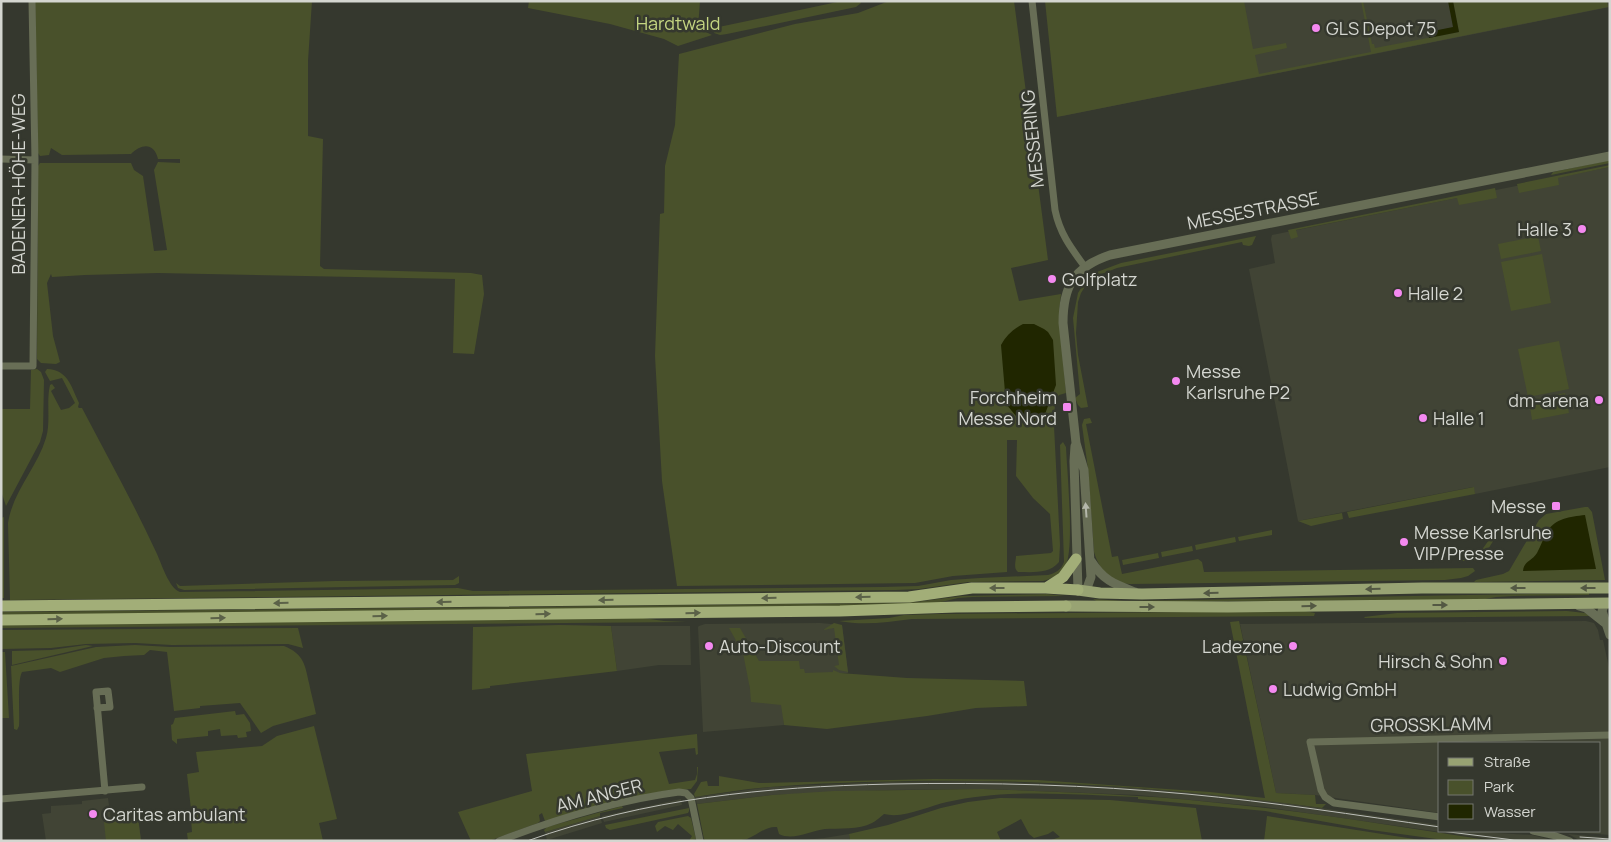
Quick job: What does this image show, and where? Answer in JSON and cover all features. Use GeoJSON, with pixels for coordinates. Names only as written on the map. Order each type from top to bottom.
{"type":"FeatureCollection","features":[{"type":"Feature","properties":{"kind":"highway"},"geometry":{"type":"LineString","coordinates":[[1046,588],[1064,577],[1076,559]]}},
{"type":"Feature","properties":{"kind":"highway"},"geometry":{"type":"LineString","coordinates":[[1,606],[909,596],[972,588],[1046,588],[1082,593]]}},
{"type":"Feature","properties":{"kind":"highway"},"geometry":{"type":"LineString","coordinates":[[1,620],[831,611],[1066,606]]}},
{"type":"Feature","properties":{"kind":"main road"},"geometry":{"type":"LineString","coordinates":[[1066,606],[1082,593],[1142,594],[1422,588],[1610,589]]}},
{"type":"Feature","properties":{"kind":"main road"},"geometry":{"type":"LineString","coordinates":[[1591,603],[1604,597],[1610,589]]}},
{"type":"Feature","properties":{"kind":"main road"},"geometry":{"type":"LineString","coordinates":[[1082,593],[1086,602],[1098,606]]}},
{"type":"Feature","properties":{"kind":"main road"},"geometry":{"type":"LineString","coordinates":[[1066,606],[1237,607],[1591,603],[1608,601]]}},
{"type":"Feature","properties":{"kind":"street","name":"BADENER-HÖHE-WEG"},"geometry":{"type":"LineString","coordinates":[[1,366],[33,366],[35,160],[32,1]]}},
{"type":"Feature","properties":{"kind":"street","name":"MESSERING"},"geometry":{"type":"LineString","coordinates":[[1032,1],[1048,137],[1054,210],[1062,234],[1085,267]]}},
{"type":"Feature","properties":{"kind":"street","name":"MESSESTRASSE"},"geometry":{"type":"LineString","coordinates":[[1082,593],[1091,578],[1090,559],[1084,470],[1076,443],[1063,307],[1068,287],[1076,274],[1098,259],[1110,255],[1610,156]]}},
{"type":"Feature","properties":{"kind":"street"},"geometry":{"type":"LineString","coordinates":[[1,159],[35,160]]}},
{"type":"Feature","properties":{"kind":"street","name":"MESSESTRASSE"},"geometry":{"type":"LineString","coordinates":[[1076,443],[1074,461],[1076,559],[1082,593]]}},
{"type":"Feature","properties":{"kind":"street"},"geometry":{"type":"LineString","coordinates":[[1090,559],[1109,582],[1142,594]]}},
{"type":"Feature","properties":{"kind":"street"},"geometry":{"type":"LineString","coordinates":[[1608,601],[1602,611],[1610,635]]}},
{"type":"Feature","properties":{"kind":"street"},"geometry":{"type":"LineString","coordinates":[[1569,603],[1586,608],[1605,623]]}},
{"type":"Feature","properties":{"kind":"street"},"geometry":{"type":"LineString","coordinates":[[97,708],[104,791]]}},
{"type":"Feature","properties":{"kind":"street","name":"GROSSKLAMM"},"geometry":{"type":"LineString","coordinates":[[1438,818],[1334,803],[1325,797],[1318,783],[1310,742],[1610,736]]}},
{"type":"Feature","properties":{"kind":"street"},"geometry":{"type":"LineString","coordinates":[[1,799],[142,787]]}},
{"type":"Feature","properties":{"kind":"street","name":"AM ANGER"},"geometry":{"type":"LineString","coordinates":[[499,841],[596,809],[679,792],[686,793],[691,797],[700,841]]}},
{"type":"Feature","properties":{"kind":"street"},"geometry":{"type":"LineString","coordinates":[[1538,832],[1570,841]]}},
{"type":"Feature","properties":{"kind":"shaded area"},"geometry":{"type":"Polygon","coordinates":[[[1050,1],[1610,1],[1610,7],[1062,116],[1050,1]]]}},
{"type":"Feature","properties":{"kind":"shaded area"},"geometry":{"type":"Polygon","coordinates":[[[1610,167],[1610,467],[1475,494],[1473,487],[1298,521],[1249,269],[1275,263],[1272,235],[1610,167]]]}},
{"type":"Feature","properties":{"kind":"shaded area"},"geometry":{"type":"Polygon","coordinates":[[[1586,621],[1594,623],[1600,640],[1603,640],[1610,672],[1610,835],[1572,832],[1601,832],[1601,742],[1438,742],[1438,813],[1315,795],[1276,793],[1240,624],[1586,621]]]}},
{"type":"Feature","properties":{"kind":"shaded area"},"geometry":{"type":"Polygon","coordinates":[[[820,623],[842,625],[848,673],[749,681],[750,689],[782,705],[784,725],[703,732],[699,626],[705,624],[820,623]]]}},
{"type":"Feature","properties":{"kind":"shaded area"},"geometry":{"type":"Polygon","coordinates":[[[611,626],[690,626],[691,665],[659,665],[617,671],[611,626]]]}},
{"type":"Feature","properties":{"kind":"shaded area"},"geometry":{"type":"Polygon","coordinates":[[[982,781],[1138,788],[1209,794],[1438,825],[1438,832],[1265,807],[1138,795],[983,789],[887,790],[772,795],[697,804],[695,797],[770,787],[886,782],[982,781]]]}},
{"type":"Feature","properties":{"kind":"shaded area"},"geometry":{"type":"Polygon","coordinates":[[[108,798],[111,820],[138,817],[141,839],[132,841],[46,841],[42,814],[51,813],[51,806],[82,804],[82,801],[108,798]]]}},
{"type":"Feature","properties":{"kind":"shaded area"},"geometry":{"type":"Polygon","coordinates":[[[681,799],[682,805],[604,822],[602,816],[681,799]]]}},
{"type":"Feature","properties":{"kind":"shaded area"},"geometry":{"type":"Polygon","coordinates":[[[600,816],[602,823],[547,840],[545,832],[600,816]]]}},
{"type":"Feature","properties":{"kind":"shaded area"},"geometry":{"type":"Polygon","coordinates":[[[1440,832],[1488,832],[1532,835],[1556,841],[1496,840],[1440,832]]]}},
{"type":"Feature","properties":{"kind":"shaded area"},"geometry":{"type":"Polygon","coordinates":[[[849,834],[850,841],[794,841],[824,838],[849,834]]]}},
{"type":"Feature","properties":{"kind":"shaded area"},"geometry":{"type":"Polygon","coordinates":[[[1568,834],[1610,838],[1610,841],[1581,841],[1568,834]]]}},
{"type":"Feature","properties":{"kind":"green space"},"geometry":{"type":"Polygon","coordinates":[[[35,1],[312,1],[308,61],[308,136],[323,139],[320,266],[324,269],[471,273],[482,275],[484,294],[474,354],[453,353],[455,279],[158,273],[52,277],[51,274],[47,283],[53,336],[60,362],[56,364],[41,363],[37,359],[38,166],[40,163],[131,163],[134,170],[143,176],[154,251],[167,250],[154,170],[158,162],[180,163],[180,159],[158,159],[154,150],[147,146],[139,148],[131,154],[62,155],[51,148],[49,155],[40,156],[38,153],[35,1]]]}},
{"type":"Feature","properties":{"kind":"green space","name":"Hardtwald"},"geometry":{"type":"Polygon","coordinates":[[[529,1],[700,1],[698,28],[712,35],[678,46],[664,39],[610,24],[528,8],[529,1]]]}},
{"type":"Feature","properties":{"kind":"green space"},"geometry":{"type":"Polygon","coordinates":[[[842,1],[860,1],[861,3],[856,7],[727,34],[720,35],[714,33],[713,29],[714,28],[842,1]]]}},
{"type":"Feature","properties":{"kind":"green space"},"geometry":{"type":"Polygon","coordinates":[[[889,1],[1014,1],[1048,260],[1011,268],[1019,301],[1061,294],[1059,312],[1066,393],[1059,395],[1055,401],[1054,426],[1060,545],[1059,562],[1050,569],[1040,572],[1018,572],[1016,569],[1016,556],[1051,553],[1053,551],[1050,514],[1033,498],[1016,476],[1017,440],[1007,440],[1007,572],[953,576],[915,583],[677,586],[662,481],[655,356],[660,214],[664,213],[665,166],[675,125],[679,54],[795,24],[858,13],[889,1]]]}},
{"type":"Feature","properties":{"kind":"green space"},"geometry":{"type":"Polygon","coordinates":[[[1045,1],[1244,1],[1253,49],[1286,43],[1287,48],[1255,55],[1259,74],[1371,52],[1361,1],[1363,1],[1372,44],[1374,44],[1375,48],[1459,32],[1453,1],[1607,1],[1608,7],[1057,117],[1045,1]]]}},
{"type":"Feature","properties":{"kind":"green space"},"geometry":{"type":"Polygon","coordinates":[[[1610,160],[1610,163],[1551,175],[1553,172],[1610,160]]]}},
{"type":"Feature","properties":{"kind":"green space"},"geometry":{"type":"Polygon","coordinates":[[[1610,165],[1610,167],[1558,178],[1559,185],[1519,193],[1517,184],[1610,165]]]}},
{"type":"Feature","properties":{"kind":"green space"},"geometry":{"type":"Polygon","coordinates":[[[1495,188],[1497,198],[1459,205],[1457,198],[1296,230],[1298,237],[1291,239],[1288,230],[1495,188]]]}},
{"type":"Feature","properties":{"kind":"green space"},"geometry":{"type":"Polygon","coordinates":[[[1256,236],[1252,245],[1249,246],[1243,245],[1242,242],[1117,268],[1099,275],[1086,285],[1078,302],[1076,333],[1078,355],[1088,407],[1081,408],[1078,405],[1075,398],[1080,394],[1073,318],[1078,293],[1087,279],[1097,272],[1121,263],[1256,236]]]}},
{"type":"Feature","properties":{"kind":"green space"},"geometry":{"type":"Polygon","coordinates":[[[1538,236],[1541,251],[1501,259],[1498,244],[1538,236]]]}},
{"type":"Feature","properties":{"kind":"green space"},"geometry":{"type":"Polygon","coordinates":[[[1542,254],[1551,303],[1511,311],[1501,262],[1542,254]]]}},
{"type":"Feature","properties":{"kind":"green space"},"geometry":{"type":"Polygon","coordinates":[[[1559,341],[1569,389],[1528,397],[1518,349],[1559,341]]]}},
{"type":"Feature","properties":{"kind":"green space"},"geometry":{"type":"Polygon","coordinates":[[[37,369],[41,372],[44,380],[43,431],[40,442],[6,506],[1,491],[1,409],[30,409],[31,370],[37,369]]]}},
{"type":"Feature","properties":{"kind":"green space"},"geometry":{"type":"Polygon","coordinates":[[[47,369],[60,372],[71,385],[79,403],[78,407],[82,408],[120,480],[166,576],[172,586],[180,592],[458,588],[473,591],[882,587],[918,586],[951,580],[1048,575],[1058,571],[1064,562],[1060,445],[1063,442],[1066,447],[1070,510],[1068,558],[1061,572],[1043,581],[968,582],[919,589],[896,590],[10,600],[8,523],[15,500],[46,438],[50,385],[52,384],[55,388],[51,391],[61,410],[69,408],[75,403],[62,378],[50,381],[45,372],[47,369]]]}},
{"type":"Feature","properties":{"kind":"green space"},"geometry":{"type":"Polygon","coordinates":[[[1565,393],[1569,413],[1532,420],[1529,400],[1565,393]]]}},
{"type":"Feature","properties":{"kind":"green space"},"geometry":{"type":"Polygon","coordinates":[[[1090,418],[1092,423],[1086,424],[1112,557],[1118,556],[1122,574],[1198,559],[1202,562],[1204,572],[1473,568],[1475,571],[1468,576],[1445,580],[1129,584],[1116,581],[1102,569],[1094,552],[1088,469],[1082,425],[1084,419],[1090,418]]]}},
{"type":"Feature","properties":{"kind":"green space"},"geometry":{"type":"Polygon","coordinates":[[[1474,487],[1475,494],[1349,518],[1347,512],[1474,487]]]}},
{"type":"Feature","properties":{"kind":"green space"},"geometry":{"type":"Polygon","coordinates":[[[1588,507],[1592,512],[1605,580],[1474,582],[1509,571],[1539,520],[1546,514],[1588,507]]]}},
{"type":"Feature","properties":{"kind":"green space"},"geometry":{"type":"Polygon","coordinates":[[[1342,513],[1343,519],[1311,526],[1298,521],[1342,513]]]}},
{"type":"Feature","properties":{"kind":"green space"},"geometry":{"type":"Polygon","coordinates":[[[4,517],[4,598],[1,598],[1,518],[4,517]]]}},
{"type":"Feature","properties":{"kind":"green space"},"geometry":{"type":"Polygon","coordinates":[[[1499,526],[1500,530],[1482,559],[1476,561],[1457,561],[1476,558],[1499,526]]]}},
{"type":"Feature","properties":{"kind":"green space"},"geometry":{"type":"Polygon","coordinates":[[[1272,530],[1272,535],[1239,541],[1238,537],[1272,530]]]}},
{"type":"Feature","properties":{"kind":"green space"},"geometry":{"type":"Polygon","coordinates":[[[1235,537],[1236,542],[1196,550],[1195,545],[1235,537]]]}},
{"type":"Feature","properties":{"kind":"green space"},"geometry":{"type":"Polygon","coordinates":[[[1192,546],[1193,551],[1162,557],[1161,552],[1192,546]]]}},
{"type":"Feature","properties":{"kind":"green space"},"geometry":{"type":"Polygon","coordinates":[[[1158,553],[1159,558],[1123,565],[1122,560],[1158,553]]]}},
{"type":"Feature","properties":{"kind":"green space"},"geometry":{"type":"Polygon","coordinates":[[[459,576],[459,583],[455,585],[184,590],[178,588],[176,583],[180,586],[335,581],[453,580],[459,576]]]}},
{"type":"Feature","properties":{"kind":"green space"},"geometry":{"type":"Polygon","coordinates":[[[1589,593],[1589,595],[1514,596],[1480,600],[1098,602],[1093,599],[1124,601],[1589,593]]]}},
{"type":"Feature","properties":{"kind":"green space"},"geometry":{"type":"Polygon","coordinates":[[[1047,594],[1065,596],[973,597],[958,598],[929,605],[1,616],[1,612],[897,603],[962,596],[1047,594]]]}},
{"type":"Feature","properties":{"kind":"green space"},"geometry":{"type":"Polygon","coordinates":[[[1305,611],[1315,613],[1314,616],[912,619],[866,623],[839,621],[940,614],[1305,611]]]}},
{"type":"Feature","properties":{"kind":"green space"},"geometry":{"type":"Polygon","coordinates":[[[1567,611],[1585,613],[1591,616],[1364,617],[1397,613],[1567,611]]]}},
{"type":"Feature","properties":{"kind":"green space"},"geometry":{"type":"Polygon","coordinates":[[[643,618],[687,622],[1,628],[1,625],[643,618]]]}},
{"type":"Feature","properties":{"kind":"green space"},"geometry":{"type":"Polygon","coordinates":[[[1239,621],[1276,793],[1315,795],[1316,804],[1326,804],[1322,808],[1219,795],[1013,782],[910,781],[840,783],[761,788],[695,797],[694,794],[701,782],[707,781],[708,786],[719,786],[719,776],[759,783],[934,779],[1037,780],[1210,792],[1265,798],[1230,622],[1239,621]]]}},
{"type":"Feature","properties":{"kind":"green space"},"geometry":{"type":"Polygon","coordinates":[[[834,623],[842,625],[848,672],[839,670],[834,666],[839,665],[834,628],[823,630],[834,623]]]}},
{"type":"Feature","properties":{"kind":"green space"},"geometry":{"type":"Polygon","coordinates":[[[611,626],[617,671],[490,686],[490,688],[472,690],[473,627],[611,626]]]}},
{"type":"Feature","properties":{"kind":"green space"},"geometry":{"type":"Polygon","coordinates":[[[298,628],[303,648],[288,644],[172,645],[135,643],[1,649],[1,630],[298,628]]]}},
{"type":"Feature","properties":{"kind":"green space"},"geometry":{"type":"Polygon","coordinates":[[[729,628],[740,628],[759,661],[799,661],[800,669],[804,669],[805,673],[833,672],[833,670],[840,673],[907,678],[1024,681],[1027,706],[976,708],[827,729],[784,725],[781,705],[751,702],[743,653],[729,628]]]}},
{"type":"Feature","properties":{"kind":"green space"},"geometry":{"type":"Polygon","coordinates":[[[86,645],[93,646],[12,665],[12,651],[51,650],[86,645]]]}},
{"type":"Feature","properties":{"kind":"green space"},"geometry":{"type":"Polygon","coordinates":[[[135,645],[170,647],[284,646],[300,656],[306,671],[316,714],[273,726],[261,733],[240,703],[200,706],[200,708],[174,711],[167,652],[150,650],[144,655],[104,658],[60,672],[51,668],[22,672],[19,690],[19,726],[17,730],[14,729],[11,666],[96,647],[135,645]]]}},
{"type":"Feature","properties":{"kind":"green space"},"geometry":{"type":"Polygon","coordinates":[[[1,652],[5,652],[9,718],[1,718],[1,652]]]}},
{"type":"Feature","properties":{"kind":"green space"},"geometry":{"type":"Polygon","coordinates":[[[235,711],[236,715],[244,714],[250,723],[251,731],[246,732],[247,737],[238,738],[237,735],[221,736],[220,729],[208,731],[208,736],[177,739],[177,744],[172,740],[171,725],[175,718],[235,711]]]}},
{"type":"Feature","properties":{"kind":"green space"},"geometry":{"type":"Polygon","coordinates":[[[314,726],[337,819],[319,823],[323,841],[188,841],[187,833],[192,832],[192,818],[187,774],[199,772],[196,752],[262,746],[277,736],[314,726]]]}},
{"type":"Feature","properties":{"kind":"green space"},"geometry":{"type":"Polygon","coordinates":[[[697,734],[698,754],[696,755],[695,748],[659,752],[669,784],[695,780],[698,767],[697,781],[691,789],[663,791],[545,821],[542,813],[539,815],[540,821],[538,823],[489,841],[471,841],[458,812],[532,791],[526,754],[697,734]]]}},
{"type":"Feature","properties":{"kind":"green space"},"geometry":{"type":"Polygon","coordinates":[[[983,789],[1181,799],[1316,815],[1494,841],[1451,841],[1371,830],[1265,811],[1138,799],[1138,797],[1018,794],[994,795],[947,802],[900,815],[884,814],[872,823],[855,828],[825,829],[802,835],[784,836],[779,834],[777,827],[773,827],[765,829],[747,839],[706,841],[697,804],[772,795],[834,791],[983,789]]]}},
{"type":"Feature","properties":{"kind":"green space"},"geometry":{"type":"Polygon","coordinates":[[[1000,798],[1110,800],[1196,808],[1202,841],[1048,841],[1060,837],[1053,831],[1034,838],[1029,834],[1021,819],[997,832],[1001,841],[850,841],[849,834],[888,825],[941,808],[1000,798]]]}},
{"type":"Feature","properties":{"kind":"green space"},"geometry":{"type":"Polygon","coordinates":[[[622,806],[623,808],[600,813],[600,816],[545,832],[544,830],[547,827],[622,806]]]}},
{"type":"Feature","properties":{"kind":"green space"},"geometry":{"type":"Polygon","coordinates":[[[689,808],[688,813],[610,830],[605,825],[689,808]]]}},
{"type":"Feature","properties":{"kind":"green space"},"geometry":{"type":"Polygon","coordinates":[[[688,816],[691,818],[696,839],[689,841],[692,836],[678,824],[673,830],[665,826],[657,832],[655,826],[658,822],[688,816]]]}},
{"type":"Feature","properties":{"kind":"green space"},"geometry":{"type":"Polygon","coordinates":[[[1267,816],[1427,841],[1264,841],[1267,816]]]}},
{"type":"Feature","properties":{"kind":"green space"},"geometry":{"type":"Polygon","coordinates":[[[138,818],[141,841],[106,841],[104,822],[138,818]]]}},
{"type":"Feature","properties":{"kind":"water"},"geometry":{"type":"Polygon","coordinates":[[[1448,1],[1453,1],[1459,32],[1429,38],[1428,32],[1453,27],[1448,1]]]}},
{"type":"Feature","properties":{"kind":"water"},"geometry":{"type":"Polygon","coordinates":[[[1023,324],[1034,324],[1044,329],[1053,340],[1056,385],[1045,414],[1033,421],[1024,421],[1016,416],[1006,404],[1001,345],[1010,333],[1023,324]]]}},
{"type":"Feature","properties":{"kind":"water"},"geometry":{"type":"Polygon","coordinates":[[[1585,515],[1596,569],[1523,571],[1525,565],[1537,553],[1550,527],[1563,519],[1585,515]]]}},
{"type":"Feature","properties":{"kind":"tram line"},"geometry":{"type":"LineString","coordinates":[[527,841],[572,826],[662,805],[752,792],[891,784],[965,783],[1113,788],[1251,801],[1438,827]]}},
{"type":"Feature","properties":{"kind":"tram line"},"geometry":{"type":"LineString","coordinates":[[1449,832],[1514,840],[1587,841]]}},
{"type":"Feature","properties":{"kind":"tram line"},"geometry":{"type":"LineString","coordinates":[[1580,837],[1610,839]]}},
{"type":"Feature","properties":{"kind":"place","name":"GLS Depot 75"},"geometry":{"type":"Point","coordinates":[1316,28]}},
{"type":"Feature","properties":{"kind":"place","name":"Halle 3"},"geometry":{"type":"Point","coordinates":[1582,229]}},
{"type":"Feature","properties":{"kind":"place","name":"Golfplatz"},"geometry":{"type":"Point","coordinates":[1052,279]}},
{"type":"Feature","properties":{"kind":"place","name":"Halle 2"},"geometry":{"type":"Point","coordinates":[1398,293]}},
{"type":"Feature","properties":{"kind":"place","name":"Messe Karlsruhe P2"},"geometry":{"type":"Point","coordinates":[1176,381]}},
{"type":"Feature","properties":{"kind":"place","name":"dm-arena"},"geometry":{"type":"Point","coordinates":[1599,400]}},
{"type":"Feature","properties":{"kind":"place","name":"Forchheim Messe Nord"},"geometry":{"type":"Point","coordinates":[1067,407]}},
{"type":"Feature","properties":{"kind":"place","name":"Halle 1"},"geometry":{"type":"Point","coordinates":[1423,418]}},
{"type":"Feature","properties":{"kind":"place","name":"Messe"},"geometry":{"type":"Point","coordinates":[1556,506]}},
{"type":"Feature","properties":{"kind":"place","name":"Messe Karlsruhe VIP/Presse"},"geometry":{"type":"Point","coordinates":[1404,542]}},
{"type":"Feature","properties":{"kind":"place","name":"Auto-Discount"},"geometry":{"type":"Point","coordinates":[709,646]}},
{"type":"Feature","properties":{"kind":"place","name":"Ladezone"},"geometry":{"type":"Point","coordinates":[1293,646]}},
{"type":"Feature","properties":{"kind":"place","name":"Hirsch & Sohn"},"geometry":{"type":"Point","coordinates":[1503,661]}},
{"type":"Feature","properties":{"kind":"place","name":"Ludwig GmbH"},"geometry":{"type":"Point","coordinates":[1273,689]}},
{"type":"Feature","properties":{"kind":"place","name":"Caritas ambulant"},"geometry":{"type":"Point","coordinates":[93,814]}}]}
